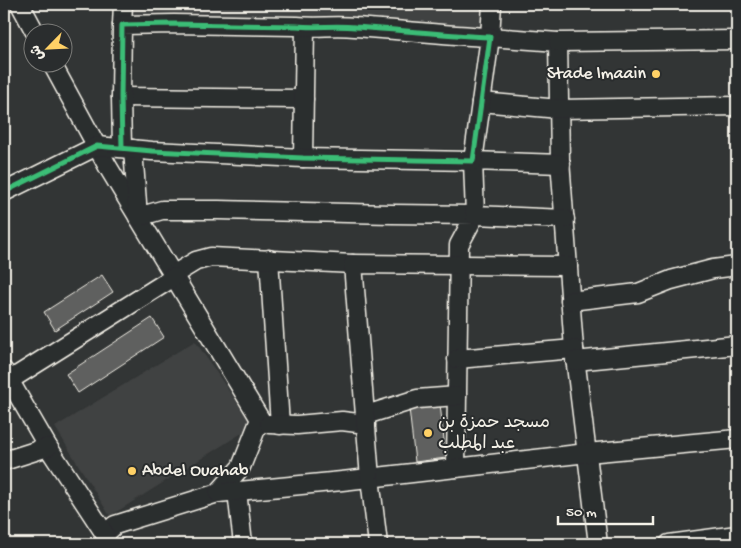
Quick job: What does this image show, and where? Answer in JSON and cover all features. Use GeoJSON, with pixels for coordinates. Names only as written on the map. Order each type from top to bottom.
{"type":"FeatureCollection","features":[{"type":"Feature","properties":{"kind":"street"},"geometry":{"type":"LineString","coordinates":[[20,4],[30,22]]}},
{"type":"Feature","properties":{"kind":"street"},"geometry":{"type":"LineString","coordinates":[[123,4],[120,97],[138,217]]}},
{"type":"Feature","properties":{"kind":"street"},"geometry":{"type":"LineString","coordinates":[[456,468],[459,245],[475,214],[473,161],[490,36],[492,4]]}},
{"type":"Feature","properties":{"kind":"street"},"geometry":{"type":"LineString","coordinates":[[122,25],[353,26],[409,32],[558,42],[737,40]]}},
{"type":"Feature","properties":{"kind":"street"},"geometry":{"type":"LineString","coordinates":[[303,158],[305,27]]}},
{"type":"Feature","properties":{"kind":"street"},"geometry":{"type":"LineString","coordinates":[[558,42],[560,164],[574,355],[598,544]]}},
{"type":"Feature","properties":{"kind":"street"},"geometry":{"type":"LineString","coordinates":[[56,72],[138,217],[260,418],[241,467],[218,493]]}},
{"type":"Feature","properties":{"kind":"street"},"geometry":{"type":"LineString","coordinates":[[120,97],[304,99]]}},
{"type":"Feature","properties":{"kind":"street"},"geometry":{"type":"LineString","coordinates":[[481,102],[560,109],[737,106]]}},
{"type":"Feature","properties":{"kind":"street"},"geometry":{"type":"LineString","coordinates":[[4,192],[97,146],[303,158],[560,164]]}},
{"type":"Feature","properties":{"kind":"street"},"geometry":{"type":"LineString","coordinates":[[138,217],[162,210],[209,210],[475,214],[564,219]]}},
{"type":"Feature","properties":{"kind":"street"},"geometry":{"type":"LineString","coordinates":[[568,266],[353,264],[211,256],[196,261],[7,375],[48,447],[106,539],[115,525],[218,493],[370,478],[586,453],[737,439]]}},
{"type":"Feature","properties":{"kind":"street"},"geometry":{"type":"LineString","coordinates":[[269,259],[280,424]]}},
{"type":"Feature","properties":{"kind":"street"},"geometry":{"type":"LineString","coordinates":[[353,264],[370,478],[378,544]]}},
{"type":"Feature","properties":{"kind":"street"},"geometry":{"type":"LineString","coordinates":[[570,301],[638,293],[671,280],[713,269],[737,266]]}},
{"type":"Feature","properties":{"kind":"street"},"geometry":{"type":"LineString","coordinates":[[457,360],[574,355],[737,344]]}},
{"type":"Feature","properties":{"kind":"street"},"geometry":{"type":"LineString","coordinates":[[258,424],[296,425],[366,420],[417,399],[457,396]]}},
{"type":"Feature","properties":{"kind":"street"},"geometry":{"type":"LineString","coordinates":[[4,461],[48,447]]}},
{"type":"Feature","properties":{"kind":"street"},"geometry":{"type":"LineString","coordinates":[[237,491],[243,544]]}},
{"type":"Feature","properties":{"kind":"street"},"geometry":{"type":"LineString","coordinates":[[669,544],[737,535]]}},
{"type":"Feature","properties":{"kind":"shaded area"},"geometry":{"type":"Polygon","coordinates":[[[132,4],[485,4],[483,33],[131,15],[132,4]]]}},
{"type":"Feature","properties":{"kind":"shaded area","name":"Abdel Ouahab"},"geometry":{"type":"Polygon","coordinates":[[[195,341],[253,426],[110,516],[55,427],[195,341]]]}},
{"type":"Feature","properties":{"kind":"building"},"geometry":{"type":"Polygon","coordinates":[[[102,275],[113,292],[55,330],[44,312],[102,275]]]}},
{"type":"Feature","properties":{"kind":"building"},"geometry":{"type":"Polygon","coordinates":[[[152,318],[164,337],[78,393],[66,374],[152,318]]]}},
{"type":"Feature","properties":{"kind":"building","name":"مسجد حمزة بن عبد المطلب"},"geometry":{"type":"Polygon","coordinates":[[[440,404],[446,458],[415,462],[409,408],[440,404]]]}},
{"type":"Feature","properties":{"kind":"cycle path"},"geometry":{"type":"LineString","coordinates":[[4,192],[97,146],[152,151],[303,158],[473,161],[490,37],[348,26],[122,25],[122,148]]}},
{"type":"Feature","properties":{"kind":"place","name":"Stade lmaain"},"geometry":{"type":"Point","coordinates":[656,74]}},
{"type":"Feature","properties":{"kind":"place","name":"مسجد حمزة بن عبد المطلب"},"geometry":{"type":"Point","coordinates":[428,433]}},
{"type":"Feature","properties":{"kind":"place","name":"Abdel Ouahab"},"geometry":{"type":"Point","coordinates":[132,471]}}]}
